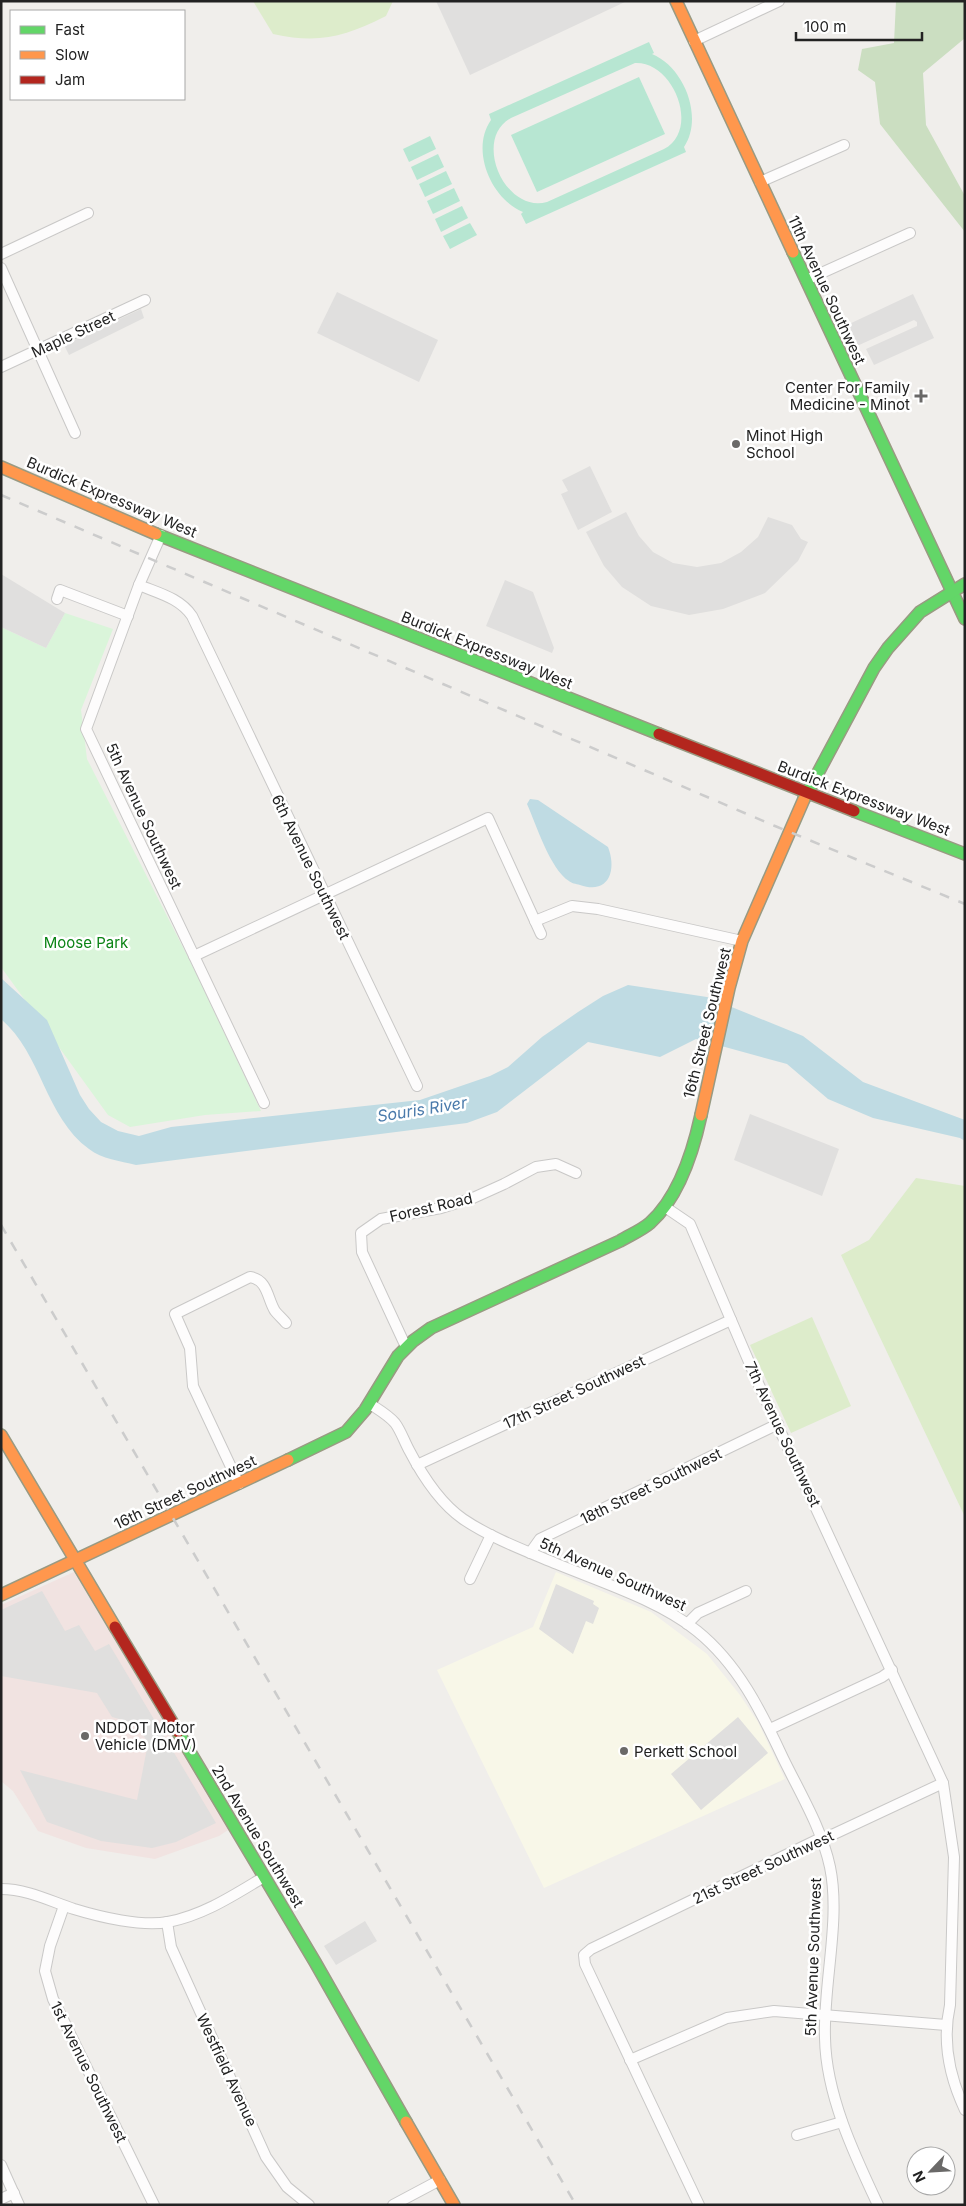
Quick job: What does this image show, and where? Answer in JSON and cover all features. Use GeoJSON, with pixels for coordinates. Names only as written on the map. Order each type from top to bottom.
{"type":"FeatureCollection","features":[{"type":"Feature","properties":{"kind":"main road","name":"11th Avenue Southwest"},"geometry":{"type":"LineString","coordinates":[[676,1],[965,619]]}},
{"type":"Feature","properties":{"kind":"main road","name":"Burdick Expressway West"},"geometry":{"type":"LineString","coordinates":[[1,466],[161,536],[965,854]]}},
{"type":"Feature","properties":{"kind":"main road","name":"16th Street Southwest"},"geometry":{"type":"LineString","coordinates":[[406,1347],[416,1337],[431,1328],[620,1241],[649,1224],[665,1207],[684,1168],[696,1132],[727,996],[742,941],[807,793],[874,668],[888,648],[920,612],[952,590],[965,584]]}},
{"type":"Feature","properties":{"kind":"main road"},"geometry":{"type":"LineString","coordinates":[[370,1404],[388,1369],[406,1347]]}},
{"type":"Feature","properties":{"kind":"main road","name":"16th Street Southwest"},"geometry":{"type":"LineString","coordinates":[[1,1595],[346,1432],[358,1423],[370,1404]]}},
{"type":"Feature","properties":{"kind":"main road","name":"2nd Avenue Southwest"},"geometry":{"type":"LineString","coordinates":[[1,1435],[264,1877],[454,2205]]}},
{"type":"Feature","properties":{"kind":"street"},"geometry":{"type":"LineString","coordinates":[[694,41],[779,1]]}},
{"type":"Feature","properties":{"kind":"street"},"geometry":{"type":"LineString","coordinates":[[760,182],[844,144]]}},
{"type":"Feature","properties":{"kind":"street"},"geometry":{"type":"LineString","coordinates":[[1,254],[88,213]]}},
{"type":"Feature","properties":{"kind":"street"},"geometry":{"type":"LineString","coordinates":[[806,280],[910,233]]}},
{"type":"Feature","properties":{"kind":"street"},"geometry":{"type":"LineString","coordinates":[[1,268],[75,433]]}},
{"type":"Feature","properties":{"kind":"street","name":"Maple Street"},"geometry":{"type":"LineString","coordinates":[[1,368],[146,300]]}},
{"type":"Feature","properties":{"kind":"street","name":"5th Avenue Southwest"},"geometry":{"type":"LineString","coordinates":[[161,536],[139,585],[86,729],[264,1103]]}},
{"type":"Feature","properties":{"kind":"street","name":"6th Avenue Southwest"},"geometry":{"type":"LineString","coordinates":[[139,585],[186,607],[417,1086]]}},
{"type":"Feature","properties":{"kind":"street"},"geometry":{"type":"LineString","coordinates":[[56,600],[60,590],[128,616]]}},
{"type":"Feature","properties":{"kind":"street"},"geometry":{"type":"LineString","coordinates":[[194,956],[488,818],[542,934]]}},
{"type":"Feature","properties":{"kind":"street"},"geometry":{"type":"LineString","coordinates":[[535,921],[572,906],[590,908],[742,941]]}},
{"type":"Feature","properties":{"kind":"street","name":"Forest Road"},"geometry":{"type":"LineString","coordinates":[[406,1347],[362,1252],[362,1232],[381,1219],[441,1208],[472,1198],[536,1167],[556,1164],[576,1173]]}},
{"type":"Feature","properties":{"kind":"street","name":"7th Avenue Southwest"},"geometry":{"type":"LineString","coordinates":[[665,1207],[690,1224],[778,1424],[943,1783],[954,1857],[950,2005],[946,2025],[950,2072],[965,2110]]}},
{"type":"Feature","properties":{"kind":"street"},"geometry":{"type":"LineString","coordinates":[[238,1484],[193,1386],[190,1348],[175,1314],[250,1277],[258,1278],[264,1285],[275,1310],[286,1323]]}},
{"type":"Feature","properties":{"kind":"street","name":"17th Street Southwest"},"geometry":{"type":"LineString","coordinates":[[417,1465],[731,1320]]}},
{"type":"Feature","properties":{"kind":"street","name":"5th Avenue Southwest"},"geometry":{"type":"LineString","coordinates":[[370,1404],[396,1424],[417,1465],[433,1489],[462,1518],[491,1535],[660,1608],[687,1624],[717,1649],[735,1670],[752,1696],[770,1729],[821,1838],[830,1868],[833,1888],[824,2039],[830,2075],[842,2122],[856,2159],[878,2205]]}},
{"type":"Feature","properties":{"kind":"street","name":"18th Street Southwest"},"geometry":{"type":"LineString","coordinates":[[530,1553],[540,1540],[778,1424]]}},
{"type":"Feature","properties":{"kind":"street"},"geometry":{"type":"LineString","coordinates":[[470,1579],[491,1535]]}},
{"type":"Feature","properties":{"kind":"street"},"geometry":{"type":"LineString","coordinates":[[687,1624],[698,1613],[746,1591]]}},
{"type":"Feature","properties":{"kind":"street"},"geometry":{"type":"LineString","coordinates":[[770,1729],[882,1677],[892,1670]]}},
{"type":"Feature","properties":{"kind":"street","name":"21st Street Southwest"},"geometry":{"type":"LineString","coordinates":[[630,2060],[585,1964],[584,1955],[591,1948],[821,1838],[834,1834],[943,1783]]}},
{"type":"Feature","properties":{"kind":"street"},"geometry":{"type":"LineString","coordinates":[[1,1889],[30,1893],[88,1913],[137,1922],[167,1922],[215,1906],[264,1877]]}},
{"type":"Feature","properties":{"kind":"street","name":"1st Avenue Southwest"},"geometry":{"type":"LineString","coordinates":[[64,1906],[50,1946],[45,1972],[52,1999],[154,2205]]}},
{"type":"Feature","properties":{"kind":"street","name":"Westfield Avenue"},"geometry":{"type":"LineString","coordinates":[[167,1922],[171,1947],[266,2157],[287,2187],[309,2205]]}},
{"type":"Feature","properties":{"kind":"street"},"geometry":{"type":"LineString","coordinates":[[699,2205],[630,2060],[727,2018],[774,2012],[946,2025]]}},
{"type":"Feature","properties":{"kind":"street"},"geometry":{"type":"LineString","coordinates":[[797,2135],[842,2122]]}},
{"type":"Feature","properties":{"kind":"street"},"geometry":{"type":"LineString","coordinates":[[1,2165],[19,2205]]}},
{"type":"Feature","properties":{"kind":"street"},"geometry":{"type":"LineString","coordinates":[[393,2205],[440,2180]]}},
{"type":"Feature","properties":{"kind":"street"},"geometry":{"type":"LineString","coordinates":[[1,2198],[14,2193]]}},
{"type":"Feature","properties":{"kind":"shaded area"},"geometry":{"type":"Polygon","coordinates":[[[436,1],[627,1],[470,75],[436,1]]]}},
{"type":"Feature","properties":{"kind":"shaded area"},"geometry":{"type":"Polygon","coordinates":[[[337,292],[438,340],[419,382],[317,333],[337,292]]]}},
{"type":"Feature","properties":{"kind":"shaded area"},"geometry":{"type":"Polygon","coordinates":[[[913,294],[934,338],[874,365],[866,349],[917,326],[917,322],[914,320],[857,346],[847,325],[913,294]]]}},
{"type":"Feature","properties":{"kind":"shaded area"},"geometry":{"type":"Polygon","coordinates":[[[141,309],[144,318],[69,355],[64,345],[141,309]]]}},
{"type":"Feature","properties":{"kind":"shaded area"},"geometry":{"type":"Polygon","coordinates":[[[590,466],[612,512],[578,530],[561,494],[568,491],[562,480],[590,466]]]}},
{"type":"Feature","properties":{"kind":"shaded area"},"geometry":{"type":"Polygon","coordinates":[[[626,512],[639,536],[653,552],[673,563],[697,567],[721,563],[741,552],[758,537],[768,517],[792,525],[801,539],[808,542],[798,561],[765,593],[723,609],[689,615],[651,606],[622,587],[604,566],[586,532],[626,512]]]}},
{"type":"Feature","properties":{"kind":"shaded area"},"geometry":{"type":"Polygon","coordinates":[[[1,574],[65,613],[46,648],[1,627],[1,574]]]}},
{"type":"Feature","properties":{"kind":"shaded area"},"geometry":{"type":"Polygon","coordinates":[[[505,580],[533,592],[554,648],[552,653],[486,626],[505,580]]]}},
{"type":"Feature","properties":{"kind":"shaded area"},"geometry":{"type":"Polygon","coordinates":[[[750,1114],[839,1149],[822,1196],[734,1160],[750,1114]]]}},
{"type":"Feature","properties":{"kind":"shaded area"},"geometry":{"type":"Polygon","coordinates":[[[74,1572],[228,1830],[219,1836],[155,1859],[86,1848],[38,1831],[13,1791],[1,1781],[1,1605],[74,1572]]]}},
{"type":"Feature","properties":{"kind":"shaded area","name":"Perkett School"},"geometry":{"type":"Polygon","coordinates":[[[556,1572],[651,1612],[707,1654],[740,1695],[758,1722],[785,1779],[544,1888],[437,1670],[533,1627],[556,1572]]]}},
{"type":"Feature","properties":{"kind":"shaded area"},"geometry":{"type":"Polygon","coordinates":[[[556,1584],[594,1601],[593,1604],[599,1608],[593,1624],[586,1621],[573,1654],[539,1629],[556,1584]]]}},
{"type":"Feature","properties":{"kind":"shaded area"},"geometry":{"type":"Polygon","coordinates":[[[42,1591],[65,1631],[79,1625],[95,1651],[109,1644],[216,1823],[176,1842],[152,1848],[101,1841],[47,1822],[20,1770],[137,1800],[148,1743],[137,1724],[112,1717],[97,1693],[1,1676],[1,1610],[42,1591]]]}},
{"type":"Feature","properties":{"kind":"shaded area"},"geometry":{"type":"Polygon","coordinates":[[[738,1717],[768,1753],[701,1810],[671,1774],[738,1717]]]}},
{"type":"Feature","properties":{"kind":"shaded area"},"geometry":{"type":"Polygon","coordinates":[[[365,1921],[377,1941],[336,1965],[324,1946],[365,1921]]]}},
{"type":"Feature","properties":{"kind":"green space"},"geometry":{"type":"Polygon","coordinates":[[[253,1],[393,1],[386,16],[357,29],[331,37],[304,38],[273,34],[253,1]]]}},
{"type":"Feature","properties":{"kind":"green space"},"geometry":{"type":"Polygon","coordinates":[[[896,1],[965,1],[965,38],[923,73],[926,125],[965,196],[965,232],[880,124],[875,82],[858,70],[862,49],[894,43],[896,1]]]}},
{"type":"Feature","properties":{"kind":"green space"},"geometry":{"type":"Polygon","coordinates":[[[649,42],[654,53],[652,54],[663,60],[673,70],[688,94],[692,122],[690,135],[684,147],[686,152],[526,224],[521,214],[523,212],[512,206],[502,196],[493,185],[487,172],[483,159],[483,145],[485,132],[491,120],[489,114],[649,42]],[[635,63],[511,118],[500,128],[494,142],[494,157],[499,172],[507,186],[518,197],[532,203],[547,202],[664,149],[675,139],[680,127],[681,112],[678,98],[671,84],[661,73],[649,65],[635,63]]]}},
{"type":"Feature","properties":{"kind":"green space"},"geometry":{"type":"Polygon","coordinates":[[[639,77],[665,134],[537,192],[511,135],[639,77]]]}},
{"type":"Feature","properties":{"kind":"green space"},"geometry":{"type":"Polygon","coordinates":[[[430,136],[436,149],[409,162],[403,149],[430,136]]]}},
{"type":"Feature","properties":{"kind":"green space"},"geometry":{"type":"Polygon","coordinates":[[[438,154],[444,167],[417,180],[411,167],[438,154]]]}},
{"type":"Feature","properties":{"kind":"green space"},"geometry":{"type":"Polygon","coordinates":[[[446,171],[452,184],[425,197],[419,184],[446,171]]]}},
{"type":"Feature","properties":{"kind":"green space"},"geometry":{"type":"Polygon","coordinates":[[[454,188],[460,201],[433,214],[427,201],[454,188]]]}},
{"type":"Feature","properties":{"kind":"green space"},"geometry":{"type":"Polygon","coordinates":[[[462,206],[468,218],[441,232],[435,219],[462,206]]]}},
{"type":"Feature","properties":{"kind":"green space"},"geometry":{"type":"Polygon","coordinates":[[[470,223],[477,235],[450,249],[443,236],[470,223]]]}},
{"type":"Feature","properties":{"kind":"green space","name":"Moose Park"},"geometry":{"type":"Polygon","coordinates":[[[65,613],[113,629],[81,710],[87,759],[195,971],[261,1111],[205,1115],[130,1127],[108,1115],[1,967],[1,627],[46,648],[65,613]]]}},
{"type":"Feature","properties":{"kind":"green space"},"geometry":{"type":"Polygon","coordinates":[[[916,1178],[965,1186],[965,1517],[841,1255],[869,1240],[916,1178]]]}},
{"type":"Feature","properties":{"kind":"green space"},"geometry":{"type":"Polygon","coordinates":[[[812,1317],[851,1406],[791,1433],[750,1345],[812,1317]]]}},
{"type":"Feature","properties":{"kind":"water"},"geometry":{"type":"Polygon","coordinates":[[[530,799],[538,800],[608,847],[612,864],[611,872],[604,883],[598,887],[590,887],[571,882],[562,875],[550,857],[539,834],[527,804],[530,799]]]}},
{"type":"Feature","properties":{"kind":"water","name":"Souris River"},"geometry":{"type":"Polygon","coordinates":[[[1,978],[47,1020],[80,1095],[89,1109],[101,1122],[118,1131],[139,1136],[171,1127],[420,1100],[490,1076],[508,1067],[542,1037],[578,1012],[603,996],[628,985],[707,997],[803,1036],[863,1082],[965,1120],[965,1141],[960,1138],[873,1118],[828,1099],[787,1064],[696,1039],[660,1057],[588,1042],[497,1112],[467,1123],[136,1165],[111,1159],[89,1149],[74,1136],[62,1120],[26,1050],[15,1033],[1,1019],[1,978]]]}},
{"type":"Feature","properties":{"kind":"railway"},"geometry":{"type":"LineString","coordinates":[[1,495],[775,826],[965,904]]}},
{"type":"Feature","properties":{"kind":"railway"},"geometry":{"type":"LineString","coordinates":[[1,1225],[576,2205]]}},
{"type":"Feature","properties":{"kind":"traffic: fast"},"geometry":{"type":"LineString","coordinates":[[793,252],[965,619]]}},
{"type":"Feature","properties":{"kind":"traffic: fast"},"geometry":{"type":"LineString","coordinates":[[156,534],[659,734]]}},
{"type":"Feature","properties":{"kind":"traffic: fast"},"geometry":{"type":"LineString","coordinates":[[804,799],[874,668],[888,648],[920,612],[965,584]]}},
{"type":"Feature","properties":{"kind":"traffic: fast"},"geometry":{"type":"LineString","coordinates":[[854,811],[965,854]]}},
{"type":"Feature","properties":{"kind":"traffic: fast"},"geometry":{"type":"LineString","coordinates":[[288,1460],[346,1432],[365,1410],[398,1356],[413,1341],[431,1328],[620,1241],[650,1223],[677,1187],[689,1159],[701,1115]]}},
{"type":"Feature","properties":{"kind":"traffic: fast"},"geometry":{"type":"LineString","coordinates":[[178,1732],[315,1962],[406,2122]]}},
{"type":"Feature","properties":{"kind":"traffic: slow"},"geometry":{"type":"LineString","coordinates":[[676,1],[793,252]]}},
{"type":"Feature","properties":{"kind":"traffic: slow"},"geometry":{"type":"LineString","coordinates":[[1,467],[156,534]]}},
{"type":"Feature","properties":{"kind":"traffic: slow"},"geometry":{"type":"LineString","coordinates":[[701,1115],[729,988],[742,941],[804,799]]}},
{"type":"Feature","properties":{"kind":"traffic: slow"},"geometry":{"type":"LineString","coordinates":[[1,1435],[115,1627]]}},
{"type":"Feature","properties":{"kind":"traffic: slow"},"geometry":{"type":"LineString","coordinates":[[1,1595],[288,1460]]}},
{"type":"Feature","properties":{"kind":"traffic: slow"},"geometry":{"type":"LineString","coordinates":[[406,2122],[454,2205]]}},
{"type":"Feature","properties":{"kind":"traffic: jam"},"geometry":{"type":"LineString","coordinates":[[659,734],[854,811]]}},
{"type":"Feature","properties":{"kind":"traffic: jam"},"geometry":{"type":"LineString","coordinates":[[115,1627],[178,1732]]}},
{"type":"Feature","properties":{"kind":"place","name":"Center For Family Medicine - Minot"},"geometry":{"type":"Point","coordinates":[921,396]}},
{"type":"Feature","properties":{"kind":"place","name":"Minot High School"},"geometry":{"type":"Point","coordinates":[736,444]}},
{"type":"Feature","properties":{"kind":"place","name":"NDDOT Motor Vehicle (DMV)"},"geometry":{"type":"Point","coordinates":[85,1736]}},
{"type":"Feature","properties":{"kind":"place","name":"Perkett School"},"geometry":{"type":"Point","coordinates":[624,1751]}}]}
